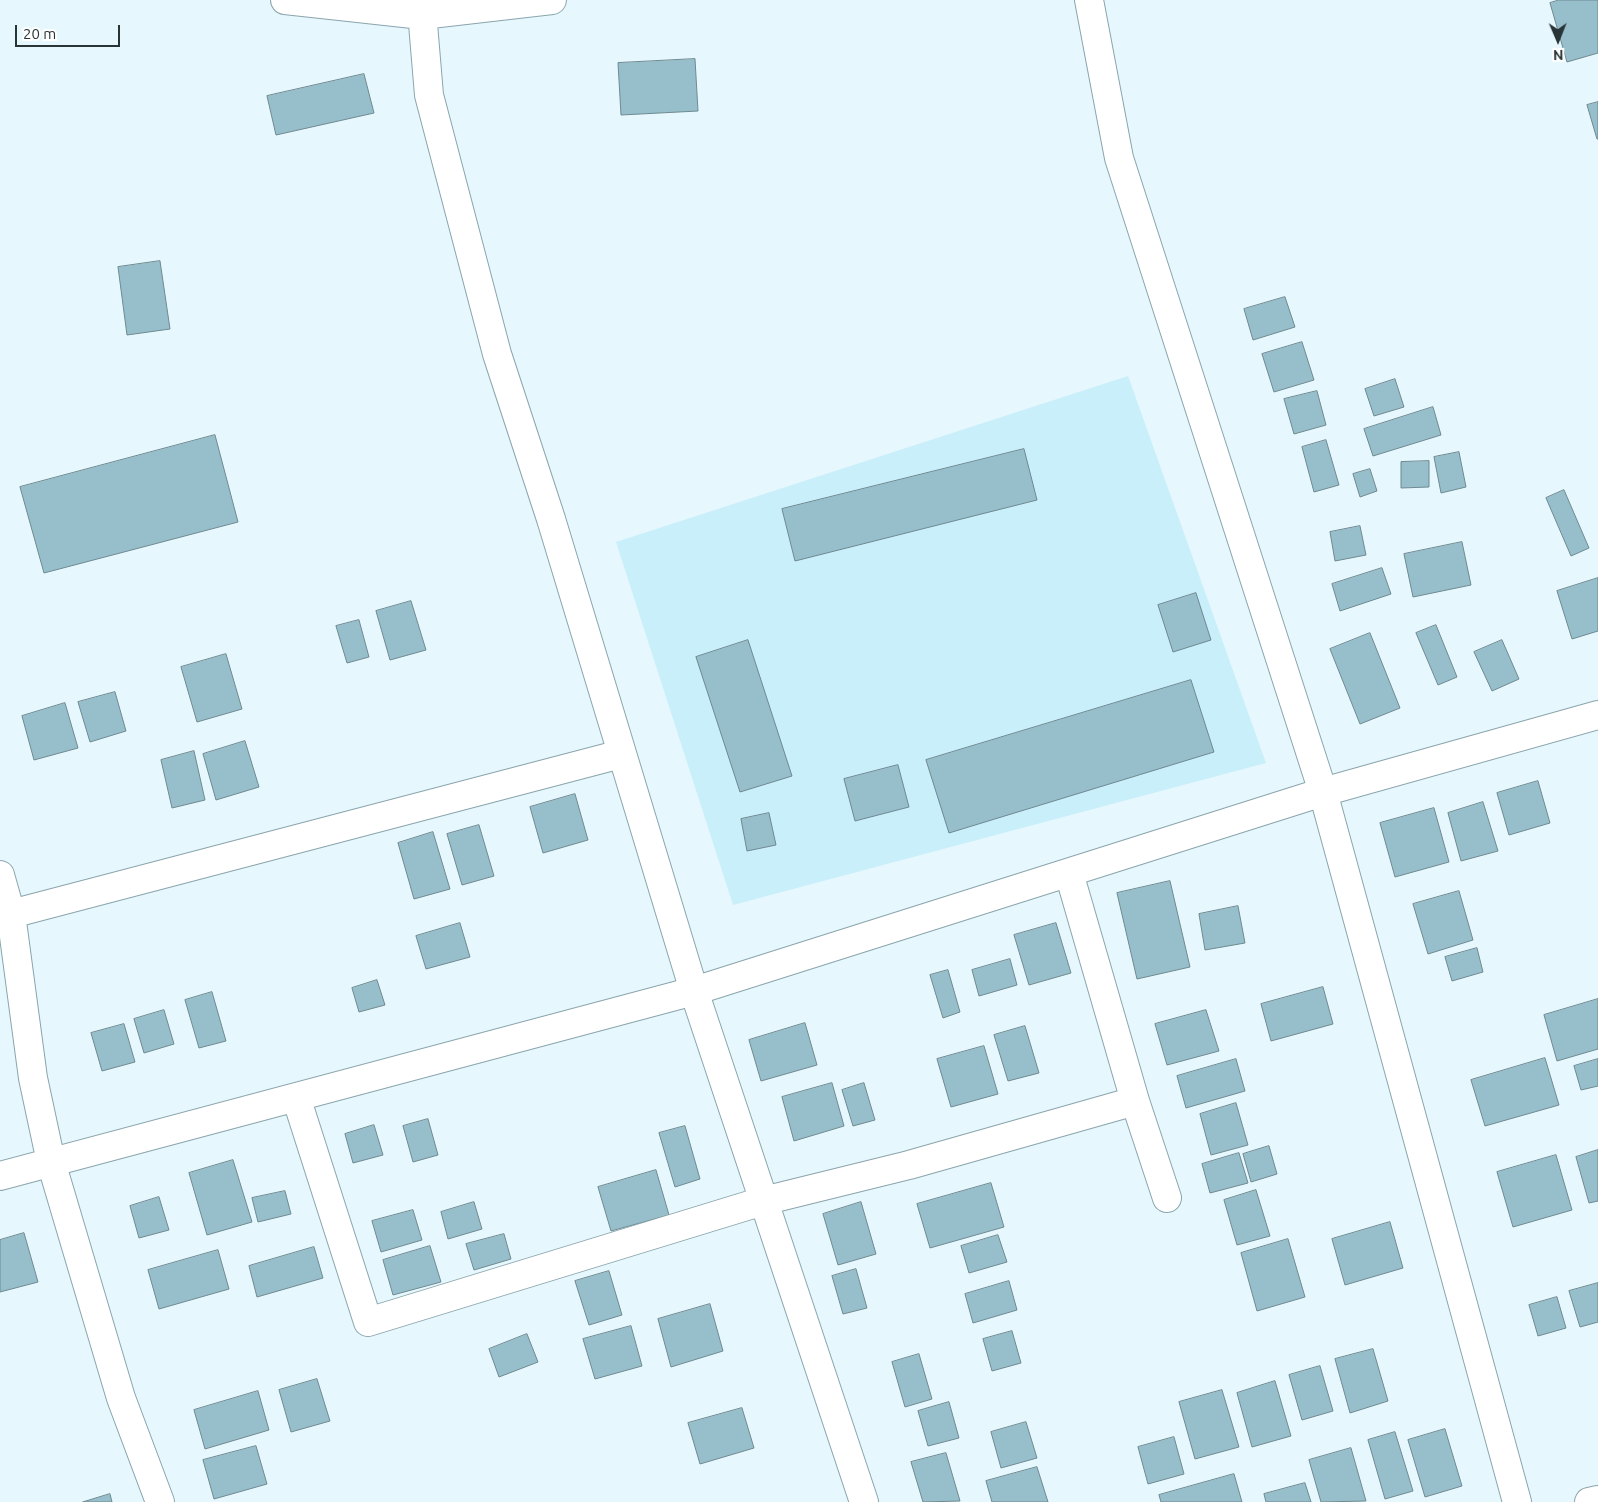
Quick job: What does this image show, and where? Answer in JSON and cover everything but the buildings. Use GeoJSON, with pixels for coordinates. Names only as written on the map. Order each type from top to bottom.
{"type":"FeatureCollection","features":[{"type":"Feature","properties":{"kind":"street"},"geometry":{"type":"LineString","coordinates":[[285,0],[422,7],[552,0]]}},
{"type":"Feature","properties":{"kind":"street"},"geometry":{"type":"LineString","coordinates":[[1089,0],[1119,158],[1323,792],[1517,1502]]}},
{"type":"Feature","properties":{"kind":"street"},"geometry":{"type":"LineString","coordinates":[[422,7],[429,94],[495,344],[551,519],[694,991],[864,1502]]}},
{"type":"Feature","properties":{"kind":"street"},"geometry":{"type":"LineString","coordinates":[[0,1176],[694,991],[1323,792],[1598,715]]}},
{"type":"Feature","properties":{"kind":"street"},"geometry":{"type":"LineString","coordinates":[[11,914],[621,754]]}},
{"type":"Feature","properties":{"kind":"street"},"geometry":{"type":"LineString","coordinates":[[1069,873],[1135,1100],[1167,1198]]}},
{"type":"Feature","properties":{"kind":"street"},"geometry":{"type":"LineString","coordinates":[[0,876],[11,914],[33,1078],[51,1162],[120,1398],[160,1502]]}},
{"type":"Feature","properties":{"kind":"street"},"geometry":{"type":"LineString","coordinates":[[296,1097],[368,1322],[763,1201],[909,1165],[1135,1100]]}},
{"type":"Feature","properties":{"kind":"street"},"geometry":{"type":"LineString","coordinates":[[1589,1502],[1598,1500]]}},
{"type":"Feature","properties":{"kind":"shaded area"},"geometry":{"type":"Polygon","coordinates":[[[1128,376],[1266,763],[733,905],[616,542],[1128,376]]]}}]}
